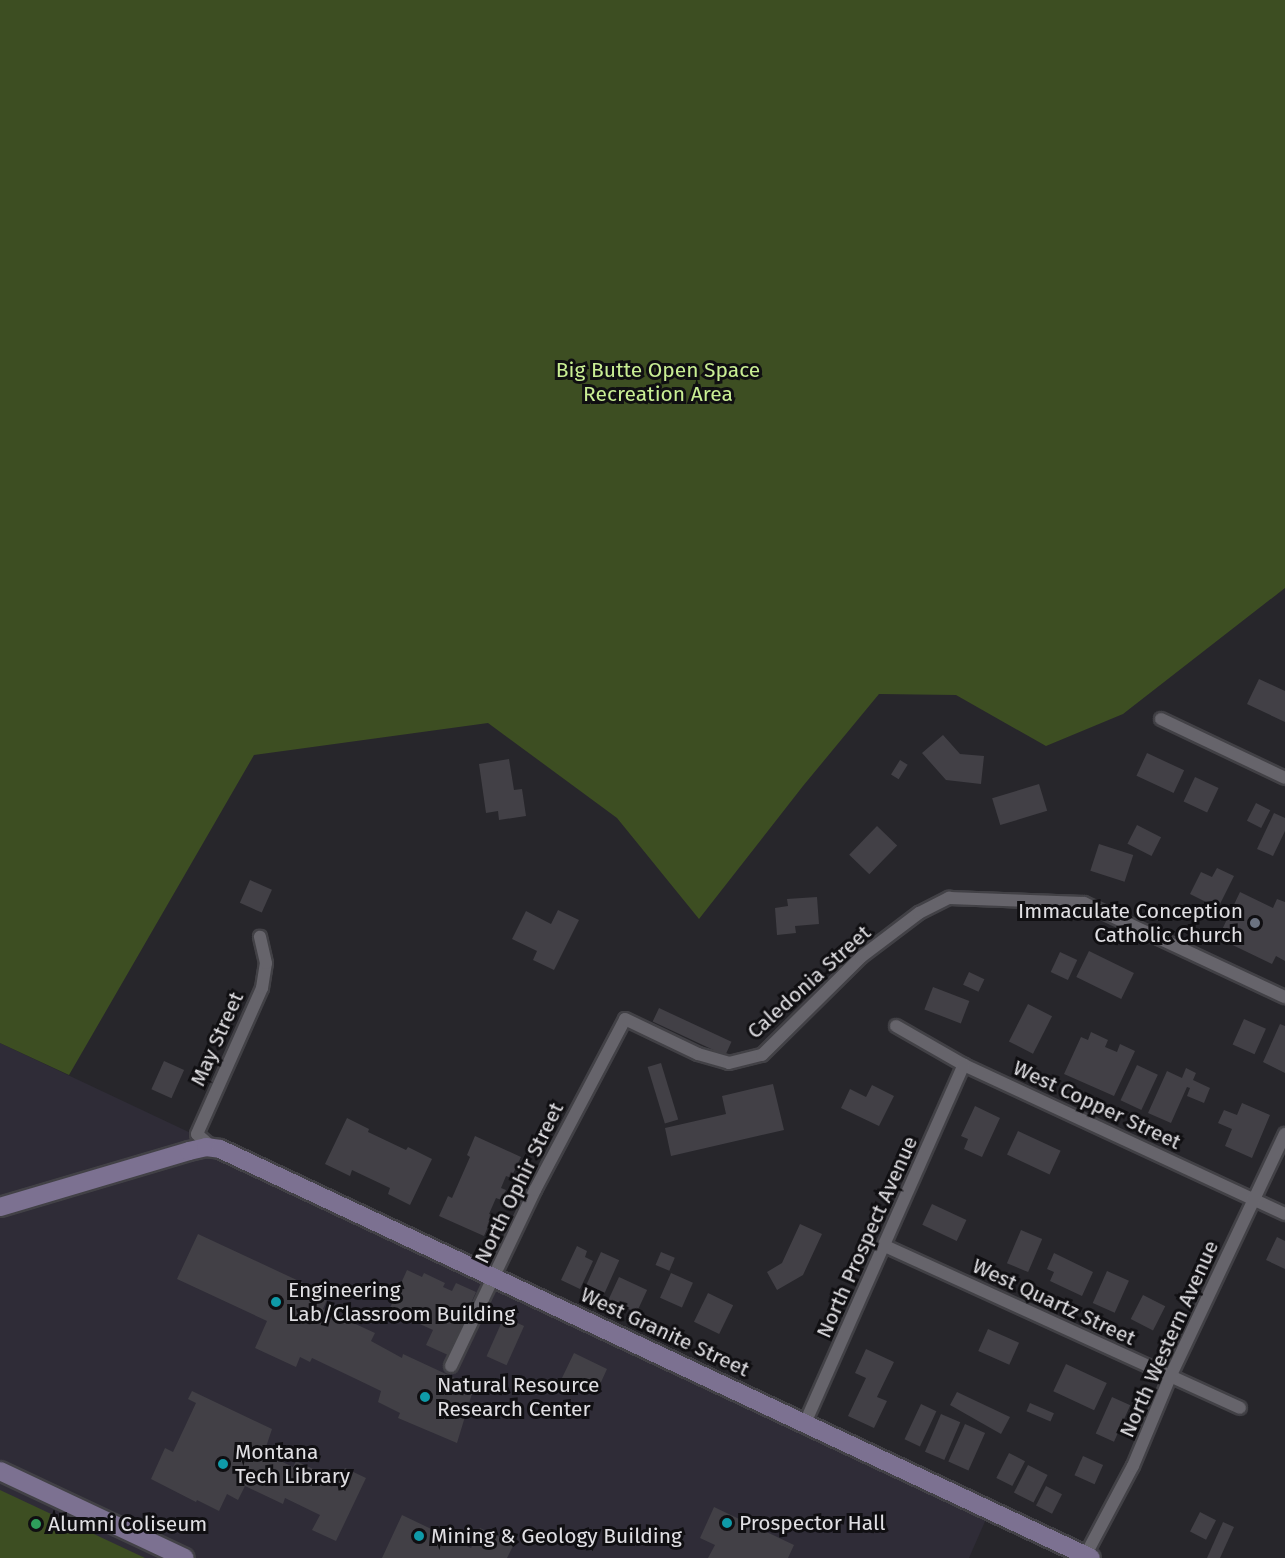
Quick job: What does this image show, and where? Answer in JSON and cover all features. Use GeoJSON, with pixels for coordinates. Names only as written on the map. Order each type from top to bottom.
{"type":"FeatureCollection","features":[{"type":"Feature","properties":{"kind":"street"},"geometry":{"type":"LineString","coordinates":[[1161,719],[1285,778]]}},
{"type":"Feature","properties":{"kind":"street","name":"Caledonia Street"},"geometry":{"type":"LineString","coordinates":[[625,1019],[698,1054],[729,1062],[762,1055],[861,957],[919,913],[949,898],[1084,903],[1285,998]]}},
{"type":"Feature","properties":{"kind":"street","name":"May Street"},"geometry":{"type":"LineString","coordinates":[[217,1148],[197,1134],[262,988],[266,963],[260,937]]}},
{"type":"Feature","properties":{"kind":"street","name":"North Ophir Street"},"geometry":{"type":"LineString","coordinates":[[451,1366],[534,1190],[625,1019]]}},
{"type":"Feature","properties":{"kind":"street","name":"West Copper Street"},"geometry":{"type":"LineString","coordinates":[[896,1026],[964,1065],[1285,1214]]}},
{"type":"Feature","properties":{"kind":"street","name":"North Prospect Avenue"},"geometry":{"type":"LineString","coordinates":[[805,1423],[964,1065]]}},
{"type":"Feature","properties":{"kind":"street","name":"North Western Avenue"},"geometry":{"type":"LineString","coordinates":[[1086,1557],[1133,1466],[1170,1377],[1285,1134]]}},
{"type":"Feature","properties":{"kind":"street"},"geometry":{"type":"LineString","coordinates":[[0,1207],[189,1151],[217,1148]]}},
{"type":"Feature","properties":{"kind":"street","name":"West Granite Street"},"geometry":{"type":"LineString","coordinates":[[217,1148],[494,1276],[1086,1557]]}},
{"type":"Feature","properties":{"kind":"street","name":"West Quartz Street"},"geometry":{"type":"LineString","coordinates":[[885,1246],[1240,1408]]}},
{"type":"Feature","properties":{"kind":"street"},"geometry":{"type":"LineString","coordinates":[[0,1471],[185,1558]]}},
{"type":"Feature","properties":{"kind":"shaded area"},"geometry":{"type":"Polygon","coordinates":[[[0,1043],[990,1510],[969,1558],[0,1558],[0,1043]]]}},
{"type":"Feature","properties":{"kind":"green space","name":"Big Butte Open Space Recreation Area"},"geometry":{"type":"Polygon","coordinates":[[[0,0],[1285,0],[1285,588],[1123,714],[1046,746],[956,695],[879,694],[803,786],[699,919],[617,818],[488,723],[254,755],[69,1075],[0,1043],[0,0]]]}},
{"type":"Feature","properties":{"kind":"green space","name":"Alumni Coliseum"},"geometry":{"type":"Polygon","coordinates":[[[0,1490],[145,1558],[0,1558],[0,1490]]]}},
{"type":"Feature","properties":{"kind":"building"},"geometry":{"type":"Polygon","coordinates":[[[1259,679],[1285,691],[1285,722],[1247,704],[1259,679]]]}},
{"type":"Feature","properties":{"kind":"building"},"geometry":{"type":"Polygon","coordinates":[[[943,735],[960,754],[984,756],[981,784],[946,780],[922,753],[943,735]]]}},
{"type":"Feature","properties":{"kind":"building"},"geometry":{"type":"Polygon","coordinates":[[[1147,753],[1184,770],[1174,793],[1136,776],[1147,753]]]}},
{"type":"Feature","properties":{"kind":"building"},"geometry":{"type":"Polygon","coordinates":[[[509,759],[514,790],[522,789],[526,816],[499,820],[498,811],[486,813],[479,764],[509,759]]]}},
{"type":"Feature","properties":{"kind":"building"},"geometry":{"type":"Polygon","coordinates":[[[900,760],[908,765],[899,779],[891,774],[900,760]]]}},
{"type":"Feature","properties":{"kind":"building"},"geometry":{"type":"Polygon","coordinates":[[[1195,777],[1219,788],[1207,812],[1184,801],[1195,777]]]}},
{"type":"Feature","properties":{"kind":"building"},"geometry":{"type":"Polygon","coordinates":[[[1039,784],[1047,811],[1000,825],[992,798],[1039,784]]]}},
{"type":"Feature","properties":{"kind":"building"},"geometry":{"type":"Polygon","coordinates":[[[1256,803],[1270,810],[1261,828],[1247,821],[1256,803]]]}},
{"type":"Feature","properties":{"kind":"building"},"geometry":{"type":"Polygon","coordinates":[[[1274,813],[1285,818],[1285,831],[1273,856],[1257,849],[1274,813]]]}},
{"type":"Feature","properties":{"kind":"building"},"geometry":{"type":"Polygon","coordinates":[[[1137,825],[1161,837],[1152,856],[1127,844],[1137,825]]]}},
{"type":"Feature","properties":{"kind":"building"},"geometry":{"type":"Polygon","coordinates":[[[877,826],[897,845],[869,874],[849,855],[877,826]]]}},
{"type":"Feature","properties":{"kind":"building"},"geometry":{"type":"Polygon","coordinates":[[[1099,844],[1133,855],[1125,882],[1090,871],[1099,844]]]}},
{"type":"Feature","properties":{"kind":"building"},"geometry":{"type":"Polygon","coordinates":[[[1217,868],[1234,876],[1218,908],[1190,894],[1201,872],[1212,877],[1217,868]]]}},
{"type":"Feature","properties":{"kind":"building"},"geometry":{"type":"Polygon","coordinates":[[[250,880],[272,890],[262,913],[240,903],[250,880]]]}},
{"type":"Feature","properties":{"kind":"building","name":"Immaculate Conception Catholic Church"},"geometry":{"type":"Polygon","coordinates":[[[1240,892],[1273,908],[1277,899],[1285,902],[1285,961],[1276,956],[1272,964],[1218,938],[1240,892]]]}},
{"type":"Feature","properties":{"kind":"building"},"geometry":{"type":"Polygon","coordinates":[[[817,897],[819,924],[795,926],[796,933],[777,935],[775,908],[788,906],[787,899],[817,897]]]}},
{"type":"Feature","properties":{"kind":"building"},"geometry":{"type":"Polygon","coordinates":[[[558,910],[579,920],[554,970],[533,960],[537,951],[512,939],[526,911],[551,924],[558,910]]]}},
{"type":"Feature","properties":{"kind":"building"},"geometry":{"type":"Polygon","coordinates":[[[1089,951],[1134,973],[1121,999],[1076,977],[1089,951]]]}},
{"type":"Feature","properties":{"kind":"building"},"geometry":{"type":"Polygon","coordinates":[[[1060,952],[1077,960],[1068,980],[1051,972],[1060,952]]]}},
{"type":"Feature","properties":{"kind":"building"},"geometry":{"type":"Polygon","coordinates":[[[969,972],[984,979],[978,992],[963,985],[969,972]]]}},
{"type":"Feature","properties":{"kind":"building"},"geometry":{"type":"Polygon","coordinates":[[[933,987],[969,1001],[961,1023],[924,1009],[933,987]]]}},
{"type":"Feature","properties":{"kind":"building"},"geometry":{"type":"Polygon","coordinates":[[[1028,1004],[1052,1016],[1033,1054],[1009,1041],[1028,1004]]]}},
{"type":"Feature","properties":{"kind":"building"},"geometry":{"type":"Polygon","coordinates":[[[659,1008],[732,1042],[725,1055],[653,1022],[659,1008]]]}},
{"type":"Feature","properties":{"kind":"building"},"geometry":{"type":"Polygon","coordinates":[[[1244,1019],[1266,1029],[1255,1054],[1233,1045],[1244,1019]]]}},
{"type":"Feature","properties":{"kind":"building"},"geometry":{"type":"Polygon","coordinates":[[[1280,1024],[1285,1026],[1285,1073],[1263,1062],[1280,1024]]]}},
{"type":"Feature","properties":{"kind":"building"},"geometry":{"type":"Polygon","coordinates":[[[1091,1032],[1108,1040],[1105,1047],[1117,1052],[1120,1044],[1135,1051],[1114,1096],[1064,1074],[1081,1037],[1088,1040],[1091,1032]]]}},
{"type":"Feature","properties":{"kind":"building"},"geometry":{"type":"Polygon","coordinates":[[[164,1061],[184,1070],[171,1098],[151,1089],[164,1061]]]}},
{"type":"Feature","properties":{"kind":"building"},"geometry":{"type":"Polygon","coordinates":[[[661,1063],[678,1119],[665,1124],[648,1067],[661,1063]]]}},
{"type":"Feature","properties":{"kind":"building"},"geometry":{"type":"Polygon","coordinates":[[[1137,1065],[1158,1075],[1141,1110],[1121,1100],[1137,1065]]]}},
{"type":"Feature","properties":{"kind":"building"},"geometry":{"type":"Polygon","coordinates":[[[1186,1068],[1196,1073],[1193,1080],[1210,1088],[1204,1103],[1187,1096],[1190,1088],[1187,1087],[1171,1123],[1148,1113],[1167,1071],[1182,1078],[1186,1068]]]}},
{"type":"Feature","properties":{"kind":"building"},"geometry":{"type":"Polygon","coordinates":[[[773,1084],[784,1130],[671,1156],[665,1128],[726,1114],[722,1096],[773,1084]]]}},
{"type":"Feature","properties":{"kind":"building"},"geometry":{"type":"Polygon","coordinates":[[[872,1085],[894,1096],[879,1126],[841,1108],[850,1089],[866,1097],[872,1085]]]}},
{"type":"Feature","properties":{"kind":"building"},"geometry":{"type":"Polygon","coordinates":[[[1242,1103],[1270,1115],[1252,1158],[1225,1146],[1232,1129],[1218,1123],[1224,1110],[1237,1115],[1242,1103]]]}},
{"type":"Feature","properties":{"kind":"building"},"geometry":{"type":"Polygon","coordinates":[[[975,1106],[1000,1118],[982,1157],[964,1149],[968,1139],[961,1136],[975,1106]]]}},
{"type":"Feature","properties":{"kind":"building"},"geometry":{"type":"Polygon","coordinates":[[[347,1118],[369,1129],[368,1132],[406,1150],[408,1147],[432,1159],[410,1205],[388,1194],[390,1188],[352,1170],[350,1176],[325,1164],[347,1118]]]}},
{"type":"Feature","properties":{"kind":"building"},"geometry":{"type":"Polygon","coordinates":[[[1018,1131],[1061,1151],[1050,1174],[1007,1155],[1018,1131]]]}},
{"type":"Feature","properties":{"kind":"building"},"geometry":{"type":"Polygon","coordinates":[[[475,1136],[521,1157],[511,1178],[506,1176],[501,1188],[506,1190],[501,1200],[496,1198],[489,1214],[493,1215],[484,1236],[439,1216],[448,1196],[452,1198],[470,1157],[467,1155],[475,1136]]]}},
{"type":"Feature","properties":{"kind":"building"},"geometry":{"type":"Polygon","coordinates":[[[932,1204],[966,1220],[957,1241],[922,1225],[932,1204]]]}},
{"type":"Feature","properties":{"kind":"building"},"geometry":{"type":"Polygon","coordinates":[[[800,1224],[822,1234],[803,1275],[777,1290],[767,1272],[782,1263],[800,1224]]]}},
{"type":"Feature","properties":{"kind":"building"},"geometry":{"type":"Polygon","coordinates":[[[1021,1230],[1042,1239],[1028,1272],[1007,1263],[1021,1230]]]}},
{"type":"Feature","properties":{"kind":"building","name":"Engineering Lab/Classroom Building"},"geometry":{"type":"Polygon","coordinates":[[[198,1234],[329,1295],[323,1309],[375,1333],[371,1341],[402,1358],[403,1354],[474,1387],[457,1443],[398,1418],[400,1413],[378,1402],[381,1391],[312,1358],[310,1362],[300,1357],[296,1367],[255,1348],[267,1321],[177,1279],[198,1234]]]}},
{"type":"Feature","properties":{"kind":"building"},"geometry":{"type":"Polygon","coordinates":[[[1277,1237],[1285,1241],[1285,1269],[1266,1260],[1277,1237]]]}},
{"type":"Feature","properties":{"kind":"building"},"geometry":{"type":"Polygon","coordinates":[[[577,1246],[587,1251],[585,1257],[593,1261],[580,1289],[561,1280],[577,1246]]]}},
{"type":"Feature","properties":{"kind":"building"},"geometry":{"type":"Polygon","coordinates":[[[601,1252],[619,1260],[604,1295],[586,1287],[601,1252]]]}},
{"type":"Feature","properties":{"kind":"building"},"geometry":{"type":"Polygon","coordinates":[[[661,1252],[675,1258],[669,1271],[656,1265],[661,1252]]]}},
{"type":"Feature","properties":{"kind":"building"},"geometry":{"type":"Polygon","coordinates":[[[1054,1253],[1093,1272],[1082,1296],[1050,1281],[1054,1272],[1047,1269],[1054,1253]]]}},
{"type":"Feature","properties":{"kind":"building"},"geometry":{"type":"Polygon","coordinates":[[[407,1270],[422,1277],[424,1273],[445,1283],[443,1287],[452,1291],[456,1283],[476,1292],[448,1355],[426,1345],[433,1330],[389,1310],[407,1270]]]}},
{"type":"Feature","properties":{"kind":"building"},"geometry":{"type":"Polygon","coordinates":[[[1107,1271],[1129,1281],[1115,1313],[1093,1303],[1107,1271]]]}},
{"type":"Feature","properties":{"kind":"building"},"geometry":{"type":"Polygon","coordinates":[[[671,1273],[693,1283],[682,1307],[660,1298],[671,1273]]]}},
{"type":"Feature","properties":{"kind":"building"},"geometry":{"type":"Polygon","coordinates":[[[619,1277],[647,1290],[637,1313],[608,1300],[619,1277]]]}},
{"type":"Feature","properties":{"kind":"building"},"geometry":{"type":"Polygon","coordinates":[[[708,1293],[733,1305],[719,1334],[694,1322],[708,1293]]]}},
{"type":"Feature","properties":{"kind":"building"},"geometry":{"type":"Polygon","coordinates":[[[1143,1295],[1165,1306],[1153,1330],[1131,1319],[1143,1295]]]}},
{"type":"Feature","properties":{"kind":"building"},"geometry":{"type":"Polygon","coordinates":[[[504,1317],[524,1326],[507,1365],[487,1356],[504,1317]]]}},
{"type":"Feature","properties":{"kind":"building"},"geometry":{"type":"Polygon","coordinates":[[[988,1329],[1019,1343],[1009,1365],[978,1351],[988,1329]]]}},
{"type":"Feature","properties":{"kind":"building"},"geometry":{"type":"Polygon","coordinates":[[[866,1349],[894,1362],[877,1397],[887,1401],[874,1428],[848,1416],[866,1378],[855,1373],[866,1349]]]}},
{"type":"Feature","properties":{"kind":"building"},"geometry":{"type":"Polygon","coordinates":[[[574,1353],[607,1369],[597,1391],[581,1383],[579,1388],[561,1380],[574,1353]]]}},
{"type":"Feature","properties":{"kind":"building"},"geometry":{"type":"Polygon","coordinates":[[[1066,1364],[1107,1383],[1094,1410],[1053,1391],[1066,1364]]]}},
{"type":"Feature","properties":{"kind":"building"},"geometry":{"type":"Polygon","coordinates":[[[521,1377],[534,1383],[529,1394],[516,1388],[521,1377]]]}},
{"type":"Feature","properties":{"kind":"building","name":"Montana Tech Library"},"geometry":{"type":"Polygon","coordinates":[[[192,1391],[272,1429],[264,1453],[293,1467],[296,1461],[339,1481],[345,1468],[366,1478],[336,1541],[312,1530],[320,1515],[285,1498],[283,1504],[245,1486],[238,1500],[227,1494],[219,1511],[151,1479],[165,1448],[173,1452],[196,1403],[188,1399],[192,1391]]]}},
{"type":"Feature","properties":{"kind":"building"},"geometry":{"type":"Polygon","coordinates":[[[957,1392],[1010,1417],[1001,1434],[950,1405],[957,1392]]]}},
{"type":"Feature","properties":{"kind":"building"},"geometry":{"type":"Polygon","coordinates":[[[1112,1397],[1130,1405],[1114,1442],[1096,1434],[1112,1397]]]}},
{"type":"Feature","properties":{"kind":"building"},"geometry":{"type":"Polygon","coordinates":[[[1030,1403],[1054,1413],[1050,1421],[1026,1411],[1030,1403]]]}},
{"type":"Feature","properties":{"kind":"building"},"geometry":{"type":"Polygon","coordinates":[[[921,1404],[936,1411],[920,1447],[905,1439],[921,1404]]]}},
{"type":"Feature","properties":{"kind":"building"},"geometry":{"type":"Polygon","coordinates":[[[941,1414],[960,1422],[944,1460],[925,1452],[941,1414]]]}},
{"type":"Feature","properties":{"kind":"building"},"geometry":{"type":"Polygon","coordinates":[[[965,1424],[985,1433],[968,1470],[948,1461],[965,1424]]]}},
{"type":"Feature","properties":{"kind":"building"},"geometry":{"type":"Polygon","coordinates":[[[1009,1453],[1025,1461],[1012,1486],[996,1478],[1009,1453]]]}},
{"type":"Feature","properties":{"kind":"building"},"geometry":{"type":"Polygon","coordinates":[[[1083,1456],[1103,1465],[1095,1484],[1074,1475],[1083,1456]]]}},
{"type":"Feature","properties":{"kind":"building"},"geometry":{"type":"Polygon","coordinates":[[[1028,1465],[1048,1475],[1034,1503],[1014,1493],[1028,1465]]]}},
{"type":"Feature","properties":{"kind":"building"},"geometry":{"type":"Polygon","coordinates":[[[1046,1486],[1062,1494],[1052,1514],[1036,1506],[1046,1486]]]}},
{"type":"Feature","properties":{"kind":"building","name":"Prospector Hall"},"geometry":{"type":"Polygon","coordinates":[[[714,1507],[794,1545],[788,1558],[708,1558],[715,1545],[700,1538],[714,1507]]]}},
{"type":"Feature","properties":{"kind":"building"},"geometry":{"type":"Polygon","coordinates":[[[1200,1512],[1216,1520],[1206,1540],[1190,1532],[1200,1512]]]}},
{"type":"Feature","properties":{"kind":"building","name":"Mining & Geology Building"},"geometry":{"type":"Polygon","coordinates":[[[402,1515],[471,1548],[480,1528],[514,1544],[507,1558],[382,1558],[402,1515]]]}},
{"type":"Feature","properties":{"kind":"building"},"geometry":{"type":"Polygon","coordinates":[[[1223,1522],[1234,1527],[1220,1558],[1207,1558],[1223,1522]]]}},
{"type":"Feature","properties":{"kind":"place","name":"Immaculate Conception Catholic Church"},"geometry":{"type":"Point","coordinates":[1255,923]}},
{"type":"Feature","properties":{"kind":"place","name":"Engineering Lab/Classroom Building"},"geometry":{"type":"Point","coordinates":[276,1302]}},
{"type":"Feature","properties":{"kind":"place","name":"Natural Resource Research Center"},"geometry":{"type":"Point","coordinates":[425,1397]}},
{"type":"Feature","properties":{"kind":"place","name":"Montana Tech Library"},"geometry":{"type":"Point","coordinates":[223,1464]}},
{"type":"Feature","properties":{"kind":"place","name":"Prospector Hall"},"geometry":{"type":"Point","coordinates":[727,1523]}},
{"type":"Feature","properties":{"kind":"place","name":"Alumni Coliseum"},"geometry":{"type":"Point","coordinates":[36,1524]}},
{"type":"Feature","properties":{"kind":"place","name":"Mining & Geology Building"},"geometry":{"type":"Point","coordinates":[419,1536]}}]}
